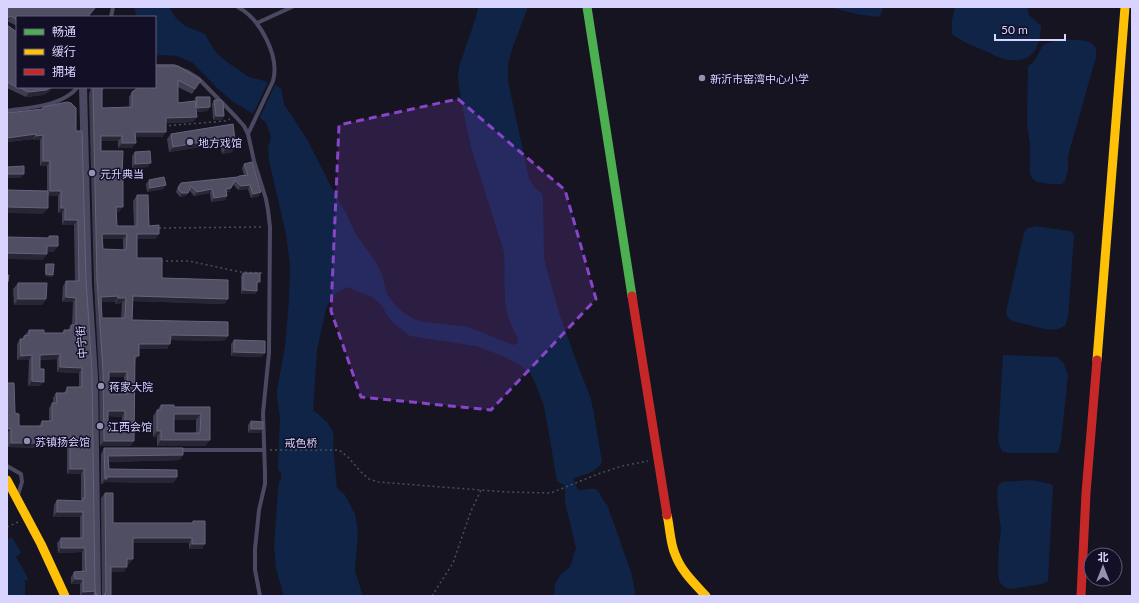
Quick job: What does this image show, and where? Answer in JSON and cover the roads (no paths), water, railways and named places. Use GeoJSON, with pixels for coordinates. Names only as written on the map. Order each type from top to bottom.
{"type":"FeatureCollection","features":[{"type":"Feature","properties":{"kind":"street"},"geometry":{"type":"LineString","coordinates":[[587,7],[674,552],[686,576],[706,596]]}},
{"type":"Feature","properties":{"kind":"street"},"geometry":{"type":"LineString","coordinates":[[1081,596],[1086,485],[1125,7]]}},
{"type":"Feature","properties":{"kind":"street","name":"中宁街"},"geometry":{"type":"LineString","coordinates":[[83,88],[88,284],[99,450],[97,596]]}},
{"type":"Feature","properties":{"kind":"street"},"geometry":{"type":"LineString","coordinates":[[7,480],[41,544],[65,596]]}},
{"type":"Feature","properties":{"kind":"lane"},"geometry":{"type":"LineString","coordinates":[[238,7],[245,10],[258,23],[273,55],[273,81],[248,134]]}},
{"type":"Feature","properties":{"kind":"lane"},"geometry":{"type":"LineString","coordinates":[[258,23],[292,7]]}},
{"type":"Feature","properties":{"kind":"lane"},"geometry":{"type":"LineString","coordinates":[[156,66],[174,66],[182,68],[199,79],[244,126],[248,134],[254,161],[266,199],[270,227],[269,353],[263,413],[265,484],[259,510],[255,549],[255,570],[260,596]]}},
{"type":"Feature","properties":{"kind":"lane"},"geometry":{"type":"LineString","coordinates":[[7,111],[47,104],[60,100],[70,95],[77,88]]}},
{"type":"Feature","properties":{"kind":"lane"},"geometry":{"type":"LineString","coordinates":[[172,450],[264,450]]}},
{"type":"Feature","properties":{"kind":"lane"},"geometry":{"type":"LineString","coordinates":[[7,466],[19,472],[22,477],[17,498]]}},
{"type":"Feature","properties":{"kind":"water"},"geometry":{"type":"Polygon","coordinates":[[[134,7],[169,7],[176,18],[185,26],[205,34],[214,50],[224,60],[249,77],[276,85],[281,89],[284,104],[307,139],[355,233],[376,262],[383,277],[387,294],[396,306],[404,313],[416,320],[425,322],[468,327],[514,345],[518,343],[518,339],[510,322],[506,308],[504,252],[471,147],[461,101],[458,78],[459,67],[478,7],[528,7],[512,49],[508,64],[508,81],[529,179],[535,188],[542,194],[544,257],[547,270],[560,316],[591,399],[602,462],[593,471],[573,479],[578,490],[595,489],[600,493],[603,501],[607,504],[631,572],[636,596],[554,596],[555,584],[561,574],[570,567],[576,548],[565,502],[564,485],[557,481],[544,406],[530,373],[518,364],[503,356],[476,346],[410,336],[392,322],[381,305],[372,297],[347,287],[332,296],[326,309],[317,350],[313,410],[326,421],[332,429],[337,488],[345,495],[355,514],[358,533],[355,571],[363,596],[284,596],[276,569],[274,545],[278,490],[279,481],[281,481],[281,471],[278,471],[280,417],[277,390],[285,347],[290,265],[286,234],[269,161],[268,148],[271,137],[266,122],[232,101],[193,63],[177,56],[156,56],[156,16],[135,16],[134,7]]]}},
{"type":"Feature","properties":{"kind":"water"},"geometry":{"type":"Polygon","coordinates":[[[829,7],[883,7],[881,14],[878,17],[856,14],[829,7]]]}},
{"type":"Feature","properties":{"kind":"water"},"geometry":{"type":"Polygon","coordinates":[[[955,7],[1028,7],[1028,14],[1041,26],[1037,47],[1034,52],[1024,59],[1008,60],[999,58],[968,44],[952,34],[952,20],[955,7]]]}},
{"type":"Feature","properties":{"kind":"water"},"geometry":{"type":"Polygon","coordinates":[[[1082,40],[1092,44],[1096,51],[1096,57],[1068,156],[1068,169],[1065,181],[1062,184],[1037,182],[1032,178],[1030,173],[1030,145],[1027,124],[1028,66],[1034,62],[1043,45],[1053,41],[1082,40]]]}},
{"type":"Feature","properties":{"kind":"water"},"geometry":{"type":"Polygon","coordinates":[[[1036,226],[1069,231],[1072,232],[1074,236],[1068,317],[1065,326],[1056,330],[1045,329],[1012,321],[1007,316],[1006,312],[1024,232],[1028,228],[1036,226]]]}},
{"type":"Feature","properties":{"kind":"water"},"geometry":{"type":"Polygon","coordinates":[[[1003,355],[1058,357],[1064,364],[1068,376],[1061,442],[1058,452],[1008,453],[1002,451],[998,439],[1003,355]]]}},
{"type":"Feature","properties":{"kind":"water"},"geometry":{"type":"Polygon","coordinates":[[[1031,480],[1051,484],[1053,486],[1048,581],[1042,584],[1012,589],[1006,588],[999,580],[998,570],[1001,530],[997,496],[998,486],[1002,482],[1031,480]]]}},
{"type":"Feature","properties":{"kind":"water"},"geometry":{"type":"Polygon","coordinates":[[[12,537],[21,553],[16,557],[29,580],[25,580],[25,596],[7,596],[7,540],[12,537]]]}},
{"type":"Feature","properties":{"kind":"place","name":"新沂市窑湾中心小学"},"geometry":{"type":"Point","coordinates":[702,78]}},
{"type":"Feature","properties":{"kind":"place","name":"地方戏馆"},"geometry":{"type":"Point","coordinates":[190,142]}},
{"type":"Feature","properties":{"kind":"place","name":"元升典当"},"geometry":{"type":"Point","coordinates":[92,173]}},
{"type":"Feature","properties":{"kind":"place","name":"蒋家大院"},"geometry":{"type":"Point","coordinates":[101,386]}},
{"type":"Feature","properties":{"kind":"place","name":"江西会馆"},"geometry":{"type":"Point","coordinates":[100,426]}},
{"type":"Feature","properties":{"kind":"place","name":"苏镇扬会馆"},"geometry":{"type":"Point","coordinates":[27,441]}}]}
